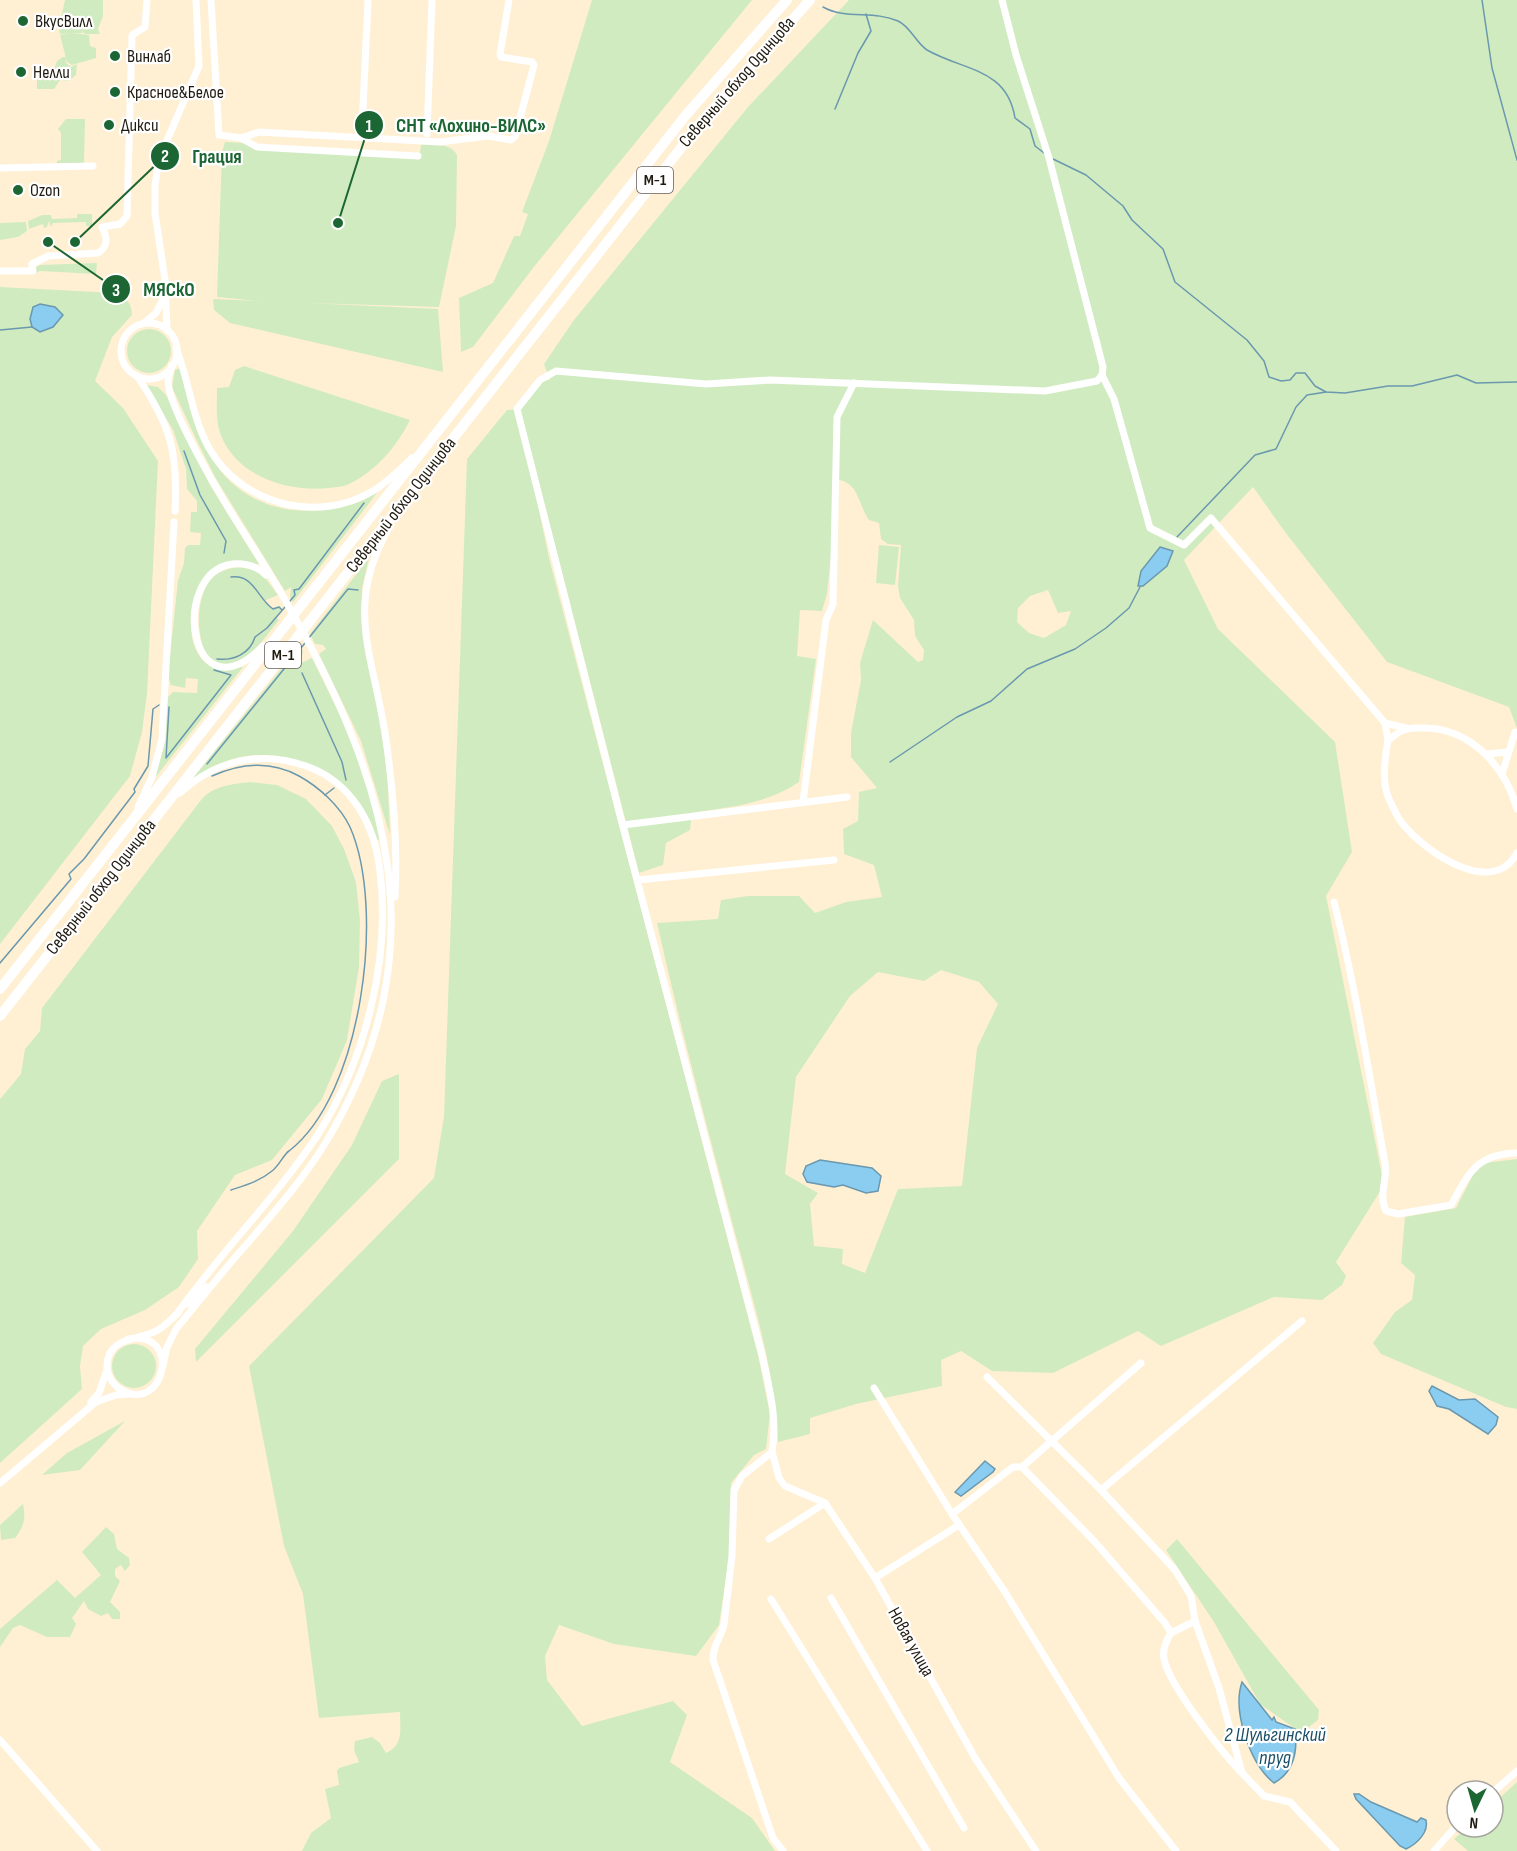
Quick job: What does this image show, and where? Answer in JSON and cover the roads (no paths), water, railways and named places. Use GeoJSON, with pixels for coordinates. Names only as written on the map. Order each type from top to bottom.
{"type":"FeatureCollection","features":[{"type":"Feature","properties":{"kind":"highway","name":"Северный обход Одинцова"},"geometry":{"type":"LineString","coordinates":[[0,989],[686,115],[787,0]]}},
{"type":"Feature","properties":{"kind":"highway","name":"Северный обход Одинцова"},"geometry":{"type":"LineString","coordinates":[[0,1016],[699,125],[810,0]]}},
{"type":"Feature","properties":{"kind":"street"},"geometry":{"type":"LineString","coordinates":[[0,271],[33,271],[32,264],[48,256],[98,253],[105,249],[106,241],[102,227],[120,224],[127,216],[132,35],[145,27],[147,0]]}},
{"type":"Feature","properties":{"kind":"street"},"geometry":{"type":"LineString","coordinates":[[196,0],[199,66],[159,159],[155,185],[155,224],[165,294],[167,330],[176,348],[204,437],[218,462],[246,488],[275,502],[317,507],[355,500],[391,477],[435,435]]}},
{"type":"Feature","properties":{"kind":"street"},"geometry":{"type":"LineString","coordinates":[[211,0],[219,135],[241,138],[257,147],[418,156]]}},
{"type":"Feature","properties":{"kind":"street"},"geometry":{"type":"LineString","coordinates":[[362,129],[369,0]]}},
{"type":"Feature","properties":{"kind":"street"},"geometry":{"type":"LineString","coordinates":[[426,134],[432,0]]}},
{"type":"Feature","properties":{"kind":"street"},"geometry":{"type":"LineString","coordinates":[[241,138],[260,132],[440,141],[488,136],[511,140],[515,137],[534,65],[532,62],[501,57],[509,0]]}},
{"type":"Feature","properties":{"kind":"street"},"geometry":{"type":"LineString","coordinates":[[825,1503],[785,1486],[779,1478],[772,1452],[775,1437],[773,1410],[762,1355],[517,409],[540,380],[556,371],[706,384],[742,380],[1045,392],[1097,381],[1102,375],[1103,367],[1050,158],[1016,55],[1002,0]]}},
{"type":"Feature","properties":{"kind":"street"},"geometry":{"type":"LineString","coordinates":[[0,168],[93,166]]}},
{"type":"Feature","properties":{"kind":"street"},"geometry":{"type":"LineString","coordinates":[[165,294],[156,313],[128,332],[122,345],[124,362],[136,375],[162,417],[174,450],[175,511]]}},
{"type":"Feature","properties":{"kind":"street"},"geometry":{"type":"LineString","coordinates":[[144,323],[159,325],[167,330]]}},
{"type":"Feature","properties":{"kind":"street"},"geometry":{"type":"LineString","coordinates":[[176,348],[169,386],[192,441],[243,534],[276,585],[311,647],[357,743],[376,801],[390,883],[391,930]]}},
{"type":"Feature","properties":{"kind":"street"},"geometry":{"type":"LineString","coordinates":[[136,375],[149,378],[158,377],[172,365]]}},
{"type":"Feature","properties":{"kind":"street"},"geometry":{"type":"LineString","coordinates":[[1102,375],[1114,399],[1150,528],[1184,545],[1211,518],[1385,723],[1388,740],[1384,765],[1388,796],[1402,823],[1430,850],[1453,865],[1484,872],[1517,863]]}},
{"type":"Feature","properties":{"kind":"street"},"geometry":{"type":"LineString","coordinates":[[803,802],[826,620],[833,604],[837,417],[854,383]]}},
{"type":"Feature","properties":{"kind":"street"},"geometry":{"type":"LineString","coordinates":[[80,1414],[104,1398],[137,1394],[154,1386],[160,1379],[167,1347],[176,1329],[293,1189],[325,1143],[356,1084],[376,1028],[388,967],[395,885],[393,805],[385,732],[366,633],[364,602],[368,575],[376,550],[403,503]]}},
{"type":"Feature","properties":{"kind":"street"},"geometry":{"type":"LineString","coordinates":[[127,828],[152,777],[162,739],[174,522]]}},
{"type":"Feature","properties":{"kind":"street"},"geometry":{"type":"LineString","coordinates":[[276,585],[263,572],[251,565],[227,565],[212,573],[198,593],[195,635],[198,649],[204,658],[215,665],[237,665],[259,651],[290,620]]}},
{"type":"Feature","properties":{"kind":"street"},"geometry":{"type":"LineString","coordinates":[[1385,723],[1406,728],[1437,728],[1469,741],[1488,754],[1502,774],[1517,809]]}},
{"type":"Feature","properties":{"kind":"street"},"geometry":{"type":"LineString","coordinates":[[1388,740],[1406,728]]}},
{"type":"Feature","properties":{"kind":"street"},"geometry":{"type":"LineString","coordinates":[[1502,774],[1515,732]]}},
{"type":"Feature","properties":{"kind":"street"},"geometry":{"type":"LineString","coordinates":[[1488,754],[1507,752]]}},
{"type":"Feature","properties":{"kind":"street"},"geometry":{"type":"LineString","coordinates":[[163,808],[204,774],[229,763],[267,758],[310,768],[340,786],[365,816],[378,852],[382,887],[380,947],[374,992],[362,1037],[341,1092],[310,1145],[176,1315]]}},
{"type":"Feature","properties":{"kind":"street"},"geometry":{"type":"LineString","coordinates":[[623,825],[848,797]]}},
{"type":"Feature","properties":{"kind":"street"},"geometry":{"type":"LineString","coordinates":[[1506,867],[1517,853]]}},
{"type":"Feature","properties":{"kind":"street"},"geometry":{"type":"LineString","coordinates":[[638,880],[834,860]]}},
{"type":"Feature","properties":{"kind":"street"},"geometry":{"type":"LineString","coordinates":[[1334,902],[1355,985],[1386,1168],[1380,1200],[1386,1211],[1398,1214],[1451,1205],[1470,1173],[1483,1160],[1495,1155],[1517,1153]]}},
{"type":"Feature","properties":{"kind":"street"},"geometry":{"type":"LineString","coordinates":[[0,1483],[80,1414],[99,1393],[113,1349],[128,1339],[154,1332],[176,1315],[226,1268]]}},
{"type":"Feature","properties":{"kind":"street"},"geometry":{"type":"LineString","coordinates":[[1101,1490],[1302,1321]]}},
{"type":"Feature","properties":{"kind":"street"},"geometry":{"type":"LineString","coordinates":[[128,1339],[142,1339],[154,1345],[162,1357],[163,1366]]}},
{"type":"Feature","properties":{"kind":"street"},"geometry":{"type":"LineString","coordinates":[[108,1361],[109,1375],[116,1386],[128,1393],[137,1394]]}},
{"type":"Feature","properties":{"kind":"street"},"geometry":{"type":"LineString","coordinates":[[952,1514],[1012,1467],[1022,1467],[1051,1439],[1141,1363]]}},
{"type":"Feature","properties":{"kind":"street"},"geometry":{"type":"LineString","coordinates":[[987,1377],[1101,1490],[1175,1570],[1191,1596],[1195,1621],[1220,1688],[1242,1773]]}},
{"type":"Feature","properties":{"kind":"street"},"geometry":{"type":"LineString","coordinates":[[874,1388],[959,1525],[1005,1592],[1119,1778],[1176,1851]]}},
{"type":"Feature","properties":{"kind":"street"},"geometry":{"type":"LineString","coordinates":[[772,1452],[742,1476],[734,1491],[732,1556],[724,1624],[722,1634],[713,1645],[713,1660],[773,1838],[783,1851]]}},
{"type":"Feature","properties":{"kind":"street"},"geometry":{"type":"LineString","coordinates":[[1022,1467],[1095,1542],[1171,1633]]}},
{"type":"Feature","properties":{"kind":"street"},"geometry":{"type":"LineString","coordinates":[[769,1539],[825,1503]]}},
{"type":"Feature","properties":{"kind":"street","name":"Новая улица"},"geometry":{"type":"LineString","coordinates":[[825,1503],[875,1578],[975,1758],[1036,1851]]}},
{"type":"Feature","properties":{"kind":"street"},"geometry":{"type":"LineString","coordinates":[[875,1578],[959,1525]]}},
{"type":"Feature","properties":{"kind":"street"},"geometry":{"type":"LineString","coordinates":[[831,1598],[964,1828]]}},
{"type":"Feature","properties":{"kind":"street"},"geometry":{"type":"LineString","coordinates":[[771,1599],[927,1851]]}},
{"type":"Feature","properties":{"kind":"street"},"geometry":{"type":"LineString","coordinates":[[1195,1621],[1171,1633],[1163,1651],[1167,1668],[1219,1749],[1264,1796],[1290,1802],[1336,1851]]}},
{"type":"Feature","properties":{"kind":"street"},"geometry":{"type":"LineString","coordinates":[[0,1740],[97,1851]]}},
{"type":"Feature","properties":{"kind":"street"},"geometry":{"type":"LineString","coordinates":[[1505,1782],[1517,1772]]}},
{"type":"Feature","properties":{"kind":"street"},"geometry":{"type":"LineString","coordinates":[[1434,1851],[1445,1839]]}},
{"type":"Feature","properties":{"kind":"water"},"geometry":{"type":"Polygon","coordinates":[[[40,304],[55,307],[63,315],[53,327],[40,332],[32,327],[30,319],[33,307],[40,304]]]}},
{"type":"Feature","properties":{"kind":"water"},"geometry":{"type":"Polygon","coordinates":[[[1160,547],[1173,551],[1167,566],[1143,586],[1138,586],[1141,571],[1160,547]]]}},
{"type":"Feature","properties":{"kind":"water"},"geometry":{"type":"Polygon","coordinates":[[[820,1160],[872,1168],[881,1176],[878,1191],[866,1193],[843,1185],[834,1187],[807,1182],[803,1174],[806,1166],[820,1160]]]}},
{"type":"Feature","properties":{"kind":"water"},"geometry":{"type":"Polygon","coordinates":[[[1432,1386],[1459,1400],[1475,1399],[1498,1417],[1496,1425],[1488,1434],[1449,1409],[1437,1406],[1429,1391],[1432,1386]]]}},
{"type":"Feature","properties":{"kind":"water"},"geometry":{"type":"Polygon","coordinates":[[[985,1461],[995,1469],[993,1472],[961,1496],[955,1492],[985,1461]]]}},
{"type":"Feature","properties":{"kind":"water","name":"2 Шульгинский пруд"},"geometry":{"type":"Polygon","coordinates":[[[1242,1682],[1272,1720],[1274,1717],[1276,1722],[1295,1729],[1296,1746],[1293,1760],[1286,1773],[1274,1783],[1257,1763],[1245,1736],[1239,1707],[1242,1682]]]}},
{"type":"Feature","properties":{"kind":"water"},"geometry":{"type":"Polygon","coordinates":[[[1354,1794],[1359,1794],[1371,1802],[1417,1822],[1421,1818],[1426,1820],[1424,1833],[1410,1847],[1406,1849],[1400,1846],[1356,1799],[1354,1794]]]}},
{"type":"Feature","properties":{"kind":"waterway"},"geometry":{"type":"LineString","coordinates":[[1482,0],[1492,68],[1517,160]]}},
{"type":"Feature","properties":{"kind":"waterway"},"geometry":{"type":"LineString","coordinates":[[823,7],[841,13],[879,16],[898,21],[927,50],[982,73],[993,80],[1003,89],[1015,118],[1030,129],[1035,146],[1044,153]]}},
{"type":"Feature","properties":{"kind":"waterway"},"geometry":{"type":"LineString","coordinates":[[835,109],[858,53],[871,31],[866,14]]}},
{"type":"Feature","properties":{"kind":"waterway"},"geometry":{"type":"LineString","coordinates":[[1053,159],[1086,175],[1123,206],[1132,220],[1163,249],[1175,282],[1247,340],[1264,361],[1269,377],[1281,381],[1290,380],[1296,373],[1305,373],[1315,386],[1326,392],[1345,393],[1388,386],[1412,386],[1457,375],[1476,383],[1517,382]]}},
{"type":"Feature","properties":{"kind":"waterway"},"geometry":{"type":"LineString","coordinates":[[0,330],[32,327]]}},
{"type":"Feature","properties":{"kind":"waterway"},"geometry":{"type":"LineString","coordinates":[[1177,537],[1255,455],[1276,449],[1296,407],[1307,395],[1326,392]]}},
{"type":"Feature","properties":{"kind":"waterway"},"geometry":{"type":"LineString","coordinates":[[184,451],[200,495],[226,541],[224,553]]}},
{"type":"Feature","properties":{"kind":"waterway"},"geometry":{"type":"LineString","coordinates":[[290,601],[295,595],[294,590],[299,589],[364,503]]}},
{"type":"Feature","properties":{"kind":"waterway"},"geometry":{"type":"LineString","coordinates":[[231,577],[245,579],[273,609],[279,607],[282,610]]}},
{"type":"Feature","properties":{"kind":"waterway"},"geometry":{"type":"LineString","coordinates":[[890,762],[957,717],[991,701],[1027,669],[1075,649],[1106,628],[1129,608],[1140,587]]}},
{"type":"Feature","properties":{"kind":"waterway"},"geometry":{"type":"LineString","coordinates":[[308,639],[348,589],[358,590]]}},
{"type":"Feature","properties":{"kind":"waterway"},"geometry":{"type":"LineString","coordinates":[[217,659],[229,659],[245,652],[255,637],[267,628],[285,607]]}},
{"type":"Feature","properties":{"kind":"waterway"},"geometry":{"type":"LineString","coordinates":[[207,764],[305,643]]}},
{"type":"Feature","properties":{"kind":"waterway"},"geometry":{"type":"LineString","coordinates":[[169,707],[166,758],[231,675],[214,670]]}},
{"type":"Feature","properties":{"kind":"waterway"},"geometry":{"type":"LineString","coordinates":[[302,673],[342,762],[346,780]]}},
{"type":"Feature","properties":{"kind":"waterway"},"geometry":{"type":"LineString","coordinates":[[0,963],[71,879],[69,874],[84,859],[135,792],[134,789],[148,766],[153,709],[159,705]]}},
{"type":"Feature","properties":{"kind":"waterway"},"geometry":{"type":"LineString","coordinates":[[212,776],[245,766],[277,767],[299,776],[321,791],[341,812],[350,827],[361,862],[366,904],[366,951],[360,999],[350,1045],[334,1088],[314,1124],[275,1169],[258,1180],[231,1190]]}},
{"type":"Feature","properties":{"kind":"waterway"},"geometry":{"type":"LineString","coordinates":[[325,795],[334,788]]}},
{"type":"Feature","properties":{"kind":"place","name":"ВкусВилл"},"geometry":{"type":"Point","coordinates":[23,21]}},
{"type":"Feature","properties":{"kind":"place","name":"Винлаб"},"geometry":{"type":"Point","coordinates":[115,56]}},
{"type":"Feature","properties":{"kind":"place","name":"Нелли"},"geometry":{"type":"Point","coordinates":[21,72]}},
{"type":"Feature","properties":{"kind":"place","name":"Красное&Белое"},"geometry":{"type":"Point","coordinates":[115,92]}},
{"type":"Feature","properties":{"kind":"place","name":"Дикси"},"geometry":{"type":"Point","coordinates":[109,125]}},
{"type":"Feature","properties":{"kind":"place","name":"Ozon"},"geometry":{"type":"Point","coordinates":[18,190]}},
{"type":"Feature","properties":{"kind":"place","name":"СНТ «Лохино-ВИЛС»"},"geometry":{"type":"Point","coordinates":[338,223]}},
{"type":"Feature","properties":{"kind":"place","name":"МЯСкО"},"geometry":{"type":"Point","coordinates":[48,242]}},
{"type":"Feature","properties":{"kind":"place","name":"Грация"},"geometry":{"type":"Point","coordinates":[75,242]}}]}
